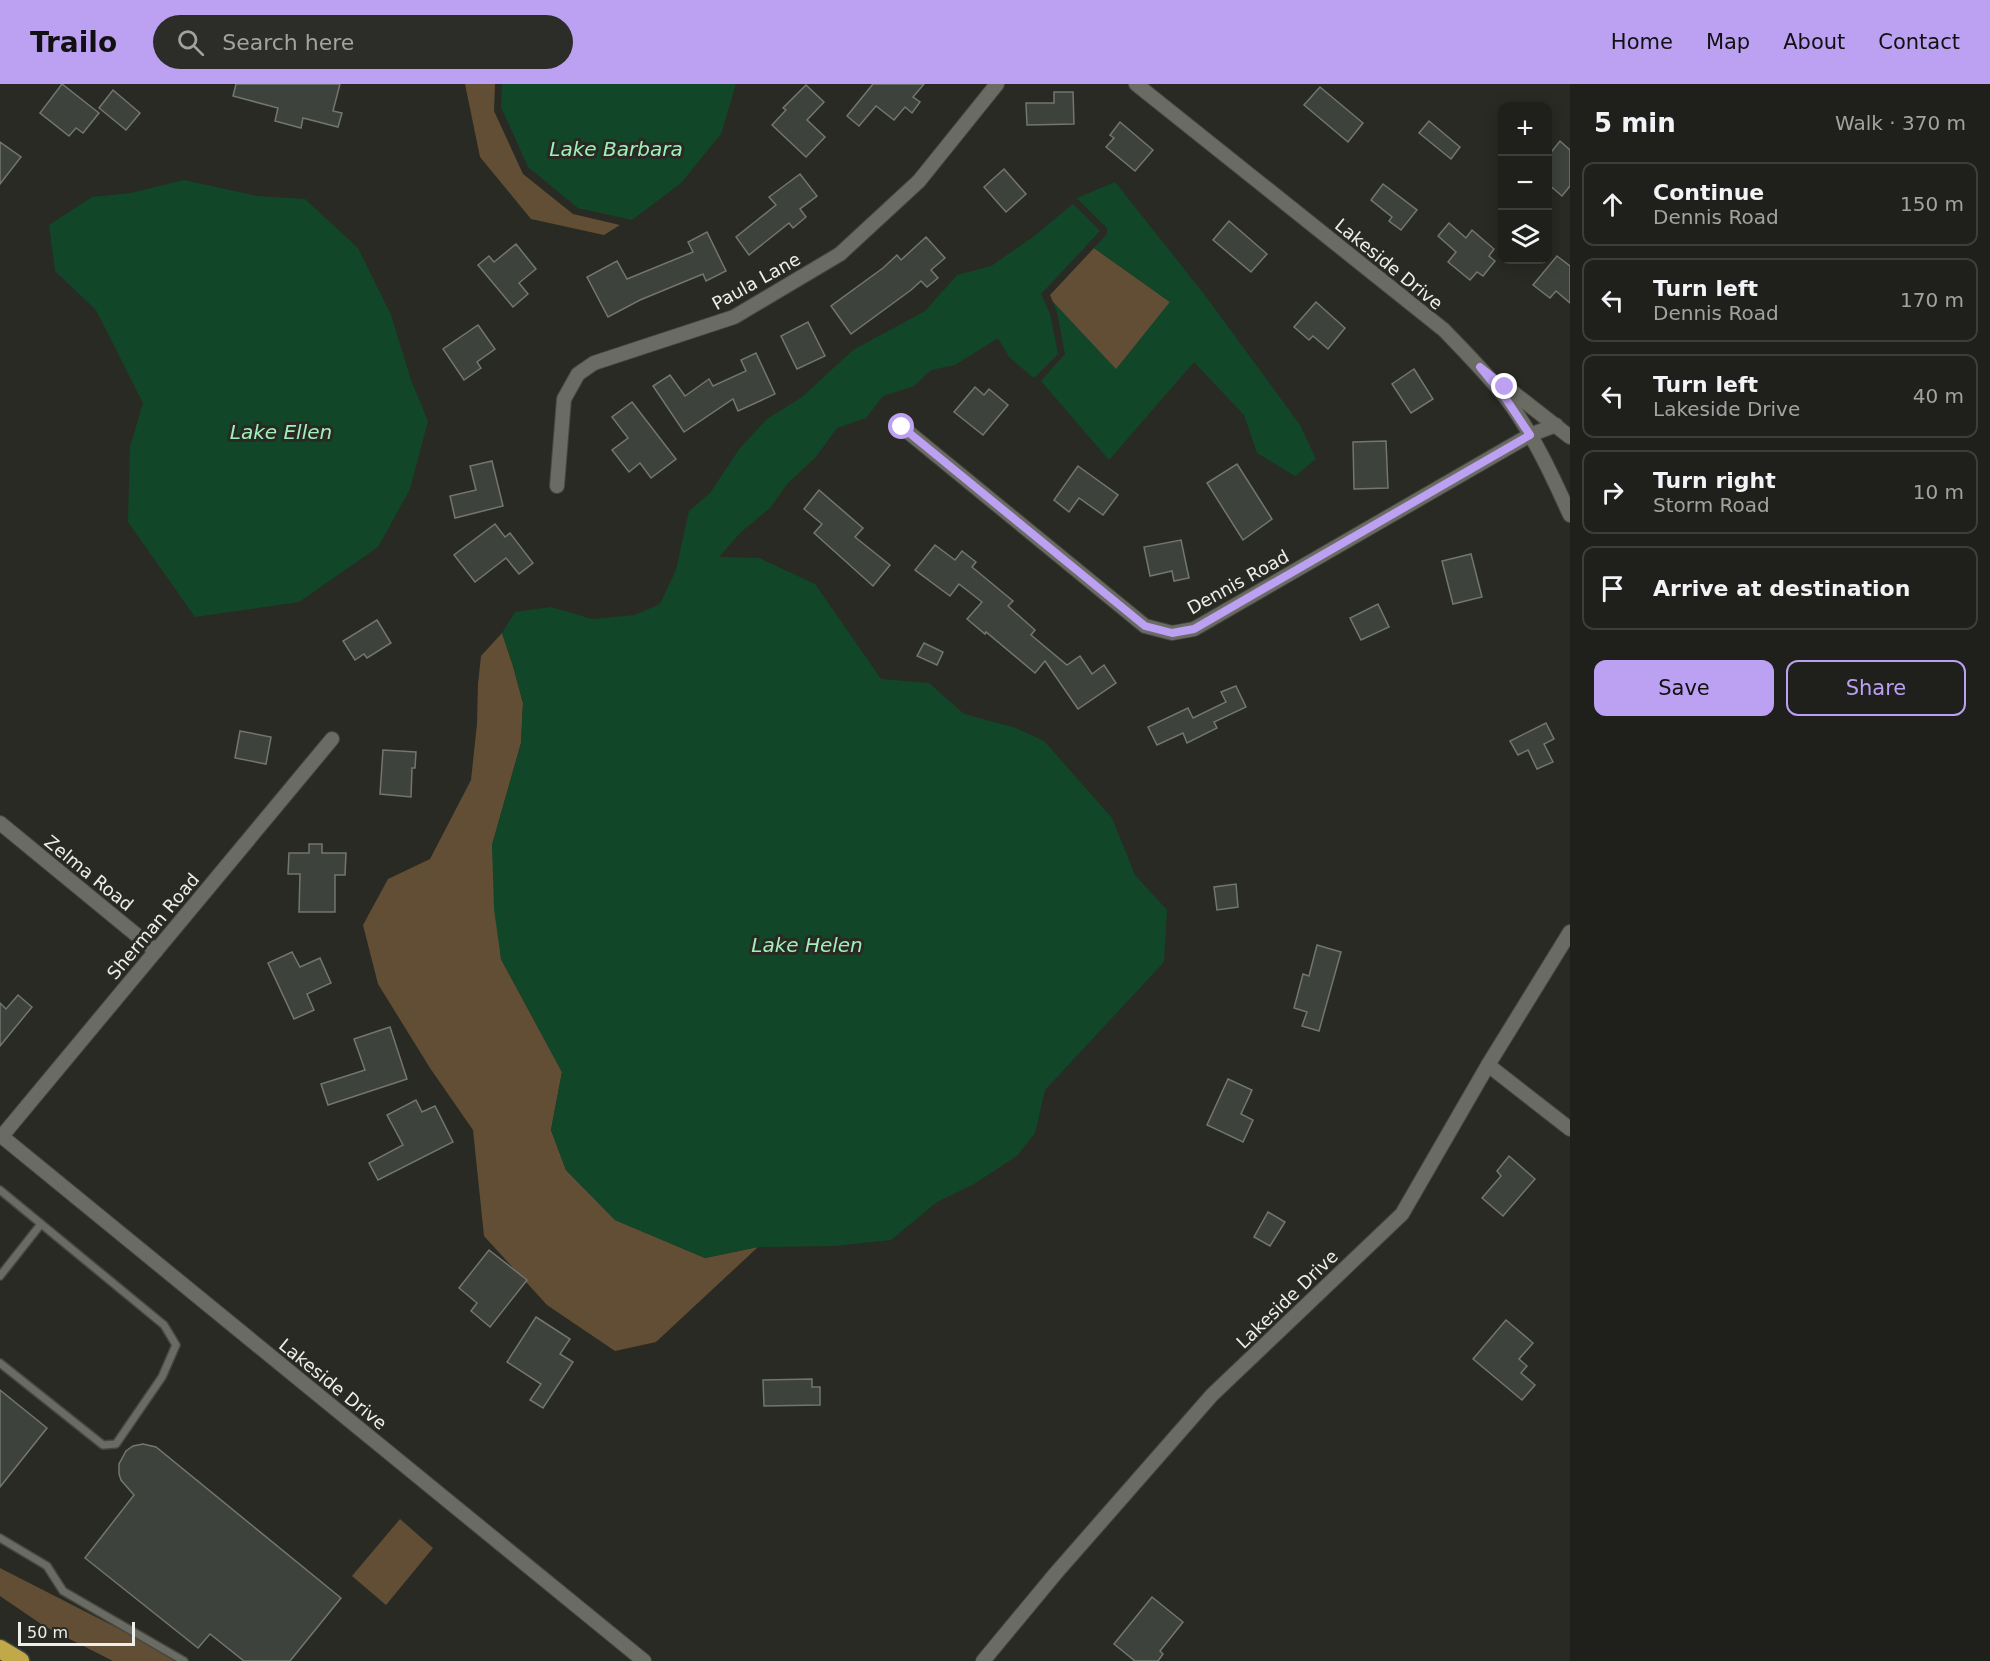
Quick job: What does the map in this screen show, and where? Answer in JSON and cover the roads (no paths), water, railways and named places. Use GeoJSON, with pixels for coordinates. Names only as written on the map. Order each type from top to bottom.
{"type":"FeatureCollection","features":[{"type":"Feature","properties":{"kind":"highway"},"geometry":{"type":"LineString","coordinates":[[0,1649],[20,1661]]}},
{"type":"Feature","properties":{"kind":"street","name":"Paula Lane"},"geometry":{"type":"LineString","coordinates":[[557,486],[564,399],[578,374],[594,363],[734,317],[840,254],[919,181],[997,84]]}},
{"type":"Feature","properties":{"kind":"street","name":"Lakeside Drive"},"geometry":{"type":"LineString","coordinates":[[1136,84],[1444,330],[1480,367],[1506,399],[1530,435],[1554,478],[1570,515]]}},
{"type":"Feature","properties":{"kind":"street"},"geometry":{"type":"LineString","coordinates":[[1480,367],[1570,437]]}},
{"type":"Feature","properties":{"kind":"street","name":"Dennis Road"},"geometry":{"type":"LineString","coordinates":[[902,427],[1145,626],[1172,633],[1194,629],[1530,435],[1556,425]]}},
{"type":"Feature","properties":{"kind":"street","name":"Sherman Road"},"geometry":{"type":"LineString","coordinates":[[1,1136],[332,739]]}},
{"type":"Feature","properties":{"kind":"street","name":"Zelma Road"},"geometry":{"type":"LineString","coordinates":[[0,823],[156,951]]}},
{"type":"Feature","properties":{"kind":"street","name":"Lakeside Drive"},"geometry":{"type":"LineString","coordinates":[[983,1661],[1056,1573],[1212,1395],[1402,1214],[1488,1065],[1570,932]]}},
{"type":"Feature","properties":{"kind":"street"},"geometry":{"type":"LineString","coordinates":[[1488,1065],[1570,1129]]}},
{"type":"Feature","properties":{"kind":"street","name":"Lakeside Drive"},"geometry":{"type":"LineString","coordinates":[[1,1136],[644,1661]]}},
{"type":"Feature","properties":{"kind":"lane"},"geometry":{"type":"LineString","coordinates":[[0,1190],[164,1325],[176,1345],[162,1377],[116,1444],[103,1445],[0,1363]]}},
{"type":"Feature","properties":{"kind":"lane"},"geometry":{"type":"LineString","coordinates":[[0,1276],[41,1224]]}},
{"type":"Feature","properties":{"kind":"lane"},"geometry":{"type":"LineString","coordinates":[[0,1538],[47,1566],[63,1591],[184,1661]]}},
{"type":"Feature","properties":{"kind":"water","name":"Lake Barbara"},"geometry":{"type":"Polygon","coordinates":[[[502,84],[736,84],[721,134],[681,183],[632,220],[578,208],[528,167],[501,107],[502,84]]]}},
{"type":"Feature","properties":{"kind":"water","name":"Lake Ellen"},"geometry":{"type":"Polygon","coordinates":[[[184,180],[257,196],[305,199],[358,248],[391,315],[411,380],[428,421],[410,489],[378,547],[299,602],[195,617],[128,522],[130,447],[143,403],[96,310],[55,271],[49,225],[92,197],[131,193],[184,180]]]}},
{"type":"Feature","properties":{"kind":"water"},"geometry":{"type":"Polygon","coordinates":[[[1115,182],[1204,294],[1300,425],[1316,459],[1295,476],[1257,453],[1244,415],[1194,362],[1109,460],[1041,381],[1065,354],[1053,302],[1116,369],[1170,302],[1094,248],[1107,234],[1107,228],[1077,198],[1115,182]]]}},
{"type":"Feature","properties":{"kind":"water","name":"Lake Helen"},"geometry":{"type":"Polygon","coordinates":[[[1073,204],[1100,231],[1041,294],[1050,314],[1058,354],[1034,378],[1009,357],[998,338],[955,365],[931,370],[914,386],[883,396],[866,418],[837,428],[815,458],[788,483],[770,508],[741,532],[719,557],[759,558],[815,584],[881,679],[929,683],[964,714],[1016,728],[1044,741],[1112,818],[1135,875],[1167,910],[1164,962],[1045,1090],[1035,1133],[1017,1156],[974,1184],[937,1202],[891,1240],[835,1246],[758,1247],[705,1258],[615,1220],[566,1170],[551,1130],[562,1072],[501,959],[494,909],[492,845],[521,743],[523,703],[502,633],[515,612],[551,607],[592,619],[635,615],[660,604],[676,570],[689,511],[710,493],[740,448],[767,419],[802,397],[853,350],[925,311],[957,275],[991,266],[1033,237],[1073,204]]]}}]}
